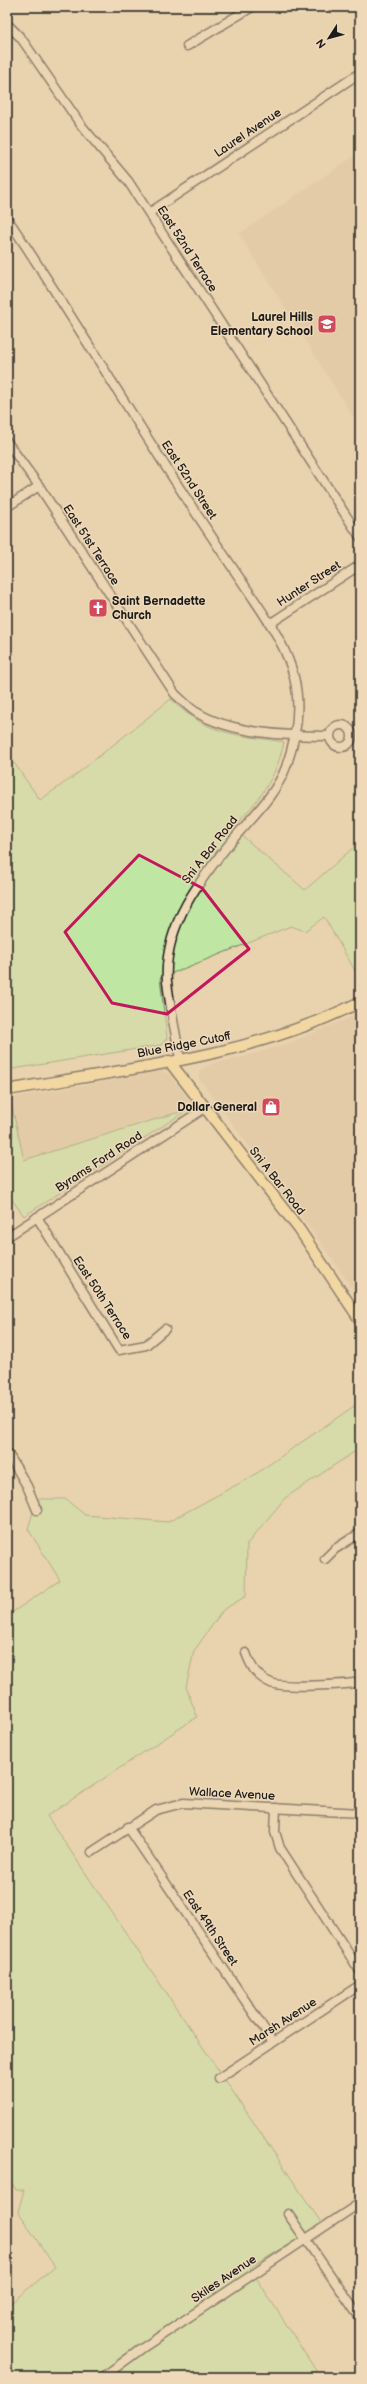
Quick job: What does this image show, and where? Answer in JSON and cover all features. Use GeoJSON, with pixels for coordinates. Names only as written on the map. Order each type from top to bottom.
{"type":"FeatureCollection","features":[{"type":"Feature","properties":{"kind":"main road","name":"Blue Ridge Cutoff"},"geometry":{"type":"LineString","coordinates":[[7,1090],[180,1059],[247,1045],[306,1026],[360,1002]]}},
{"type":"Feature","properties":{"kind":"main road","name":"Sni A Bar Road"},"geometry":{"type":"LineString","coordinates":[[169,1061],[299,1229],[359,1316]]}},
{"type":"Feature","properties":{"kind":"street"},"geometry":{"type":"LineString","coordinates":[[187,46],[247,8]]}},
{"type":"Feature","properties":{"kind":"street","name":"East 52nd Terrace"},"geometry":{"type":"LineString","coordinates":[[7,24],[20,38],[81,125],[128,180],[360,537]]}},
{"type":"Feature","properties":{"kind":"street","name":"Laurel Avenue"},"geometry":{"type":"LineString","coordinates":[[149,213],[360,73]]}},
{"type":"Feature","properties":{"kind":"street","name":"East 52nd Street"},"geometry":{"type":"LineString","coordinates":[[7,218],[192,506],[271,623],[284,649],[294,678],[298,708],[294,736]]}},
{"type":"Feature","properties":{"kind":"street","name":"East 51st Terrace"},"geometry":{"type":"LineString","coordinates":[[7,442],[38,486],[176,694],[196,712],[217,723],[294,736]]}},
{"type":"Feature","properties":{"kind":"street"},"geometry":{"type":"LineString","coordinates":[[7,507],[38,486]]}},
{"type":"Feature","properties":{"kind":"street","name":"Hunter Street"},"geometry":{"type":"LineString","coordinates":[[271,623],[360,565]]}},
{"type":"Feature","properties":{"kind":"street"},"geometry":{"type":"LineString","coordinates":[[294,736],[329,736]]}},
{"type":"Feature","properties":{"kind":"street","name":"Sni A Bar Road"},"geometry":{"type":"LineString","coordinates":[[180,1059],[167,980],[170,950],[178,920],[189,898],[206,872],[270,797],[285,768],[294,736]]}},
{"type":"Feature","properties":{"kind":"street","name":"Byrams Ford Road"},"geometry":{"type":"LineString","coordinates":[[7,1238],[204,1108]]}},
{"type":"Feature","properties":{"kind":"street","name":"East 50th Terrace"},"geometry":{"type":"LineString","coordinates":[[37,1217],[119,1350],[146,1345],[165,1329]]}},
{"type":"Feature","properties":{"kind":"street"},"geometry":{"type":"LineString","coordinates":[[7,1452],[27,1486],[36,1510]]}},
{"type":"Feature","properties":{"kind":"street"},"geometry":{"type":"LineString","coordinates":[[325,1559],[335,1549],[360,1533]]}},
{"type":"Feature","properties":{"kind":"street"},"geometry":{"type":"LineString","coordinates":[[246,1653],[252,1669],[271,1683],[330,1685],[360,1682]]}},
{"type":"Feature","properties":{"kind":"street","name":"Wallace Avenue"},"geometry":{"type":"LineString","coordinates":[[92,1852],[156,1810],[183,1803],[360,1813]]}},
{"type":"Feature","properties":{"kind":"street"},"geometry":{"type":"LineString","coordinates":[[276,1808],[275,1832],[280,1848],[360,1971]]}},
{"type":"Feature","properties":{"kind":"street","name":"East 49th Street"},"geometry":{"type":"LineString","coordinates":[[128,1827],[273,2042]]}},
{"type":"Feature","properties":{"kind":"street","name":"Marsh Avenue"},"geometry":{"type":"LineString","coordinates":[[219,2078],[360,1985]]}},
{"type":"Feature","properties":{"kind":"street","name":"Skiles Avenue"},"geometry":{"type":"LineString","coordinates":[[102,2377],[141,2349],[360,2203]]}},
{"type":"Feature","properties":{"kind":"street"},"geometry":{"type":"LineString","coordinates":[[288,2214],[360,2318]]}},
{"type":"Feature","properties":{"kind":"highlighted area"},"geometry":{"type":"Polygon","coordinates":[[[139,855],[202,888],[249,949],[167,1014],[112,1003],[65,932],[139,855]]]}},
{"type":"Feature","properties":{"kind":"shaded area","name":"Laurel Hills Elementary School"},"geometry":{"type":"Polygon","coordinates":[[[360,152],[360,413],[353,417],[239,234],[360,152]]]}},
{"type":"Feature","properties":{"kind":"shaded area"},"geometry":{"type":"Polygon","coordinates":[[[360,1013],[360,1301],[333,1260],[198,1077],[200,1071],[212,1063],[240,1058],[292,1042],[360,1013]]]}},
{"type":"Feature","properties":{"kind":"shaded area"},"geometry":{"type":"Polygon","coordinates":[[[161,1071],[168,1073],[194,1105],[189,1109],[24,1160],[10,1098],[161,1071]]]}},
{"type":"Feature","properties":{"kind":"green space"},"geometry":{"type":"Polygon","coordinates":[[[171,699],[184,711],[210,727],[237,735],[284,742],[271,779],[258,799],[233,828],[305,890],[354,847],[360,832],[360,979],[324,917],[305,931],[291,926],[160,978],[167,1038],[161,1045],[7,1070],[7,768],[14,763],[40,800],[73,777],[171,699]]]}},
{"type":"Feature","properties":{"kind":"green space"},"geometry":{"type":"Polygon","coordinates":[[[10,1098],[24,1160],[189,1109],[24,1216],[7,1193],[7,1099],[10,1098]]]}},
{"type":"Feature","properties":{"kind":"green space"},"geometry":{"type":"Polygon","coordinates":[[[360,1402],[360,1448],[285,1498],[247,1544],[246,1596],[223,1610],[194,1651],[186,1687],[197,1717],[47,1816],[322,2224],[250,2268],[320,2377],[7,2377],[7,2306],[55,2267],[18,2212],[24,2190],[16,2190],[7,2175],[7,1616],[60,1580],[28,1529],[37,1499],[65,1499],[85,1515],[168,1522],[251,1477],[360,1402]]]}},
{"type":"Feature","properties":{"kind":"place","name":"Laurel Hills Elementary School"},"geometry":{"type":"Point","coordinates":[327,324]}},
{"type":"Feature","properties":{"kind":"place","name":"Saint Bernadette Church"},"geometry":{"type":"Point","coordinates":[98,608]}},
{"type":"Feature","properties":{"kind":"place","name":"Dollar General"},"geometry":{"type":"Point","coordinates":[271,1107]}}]}
